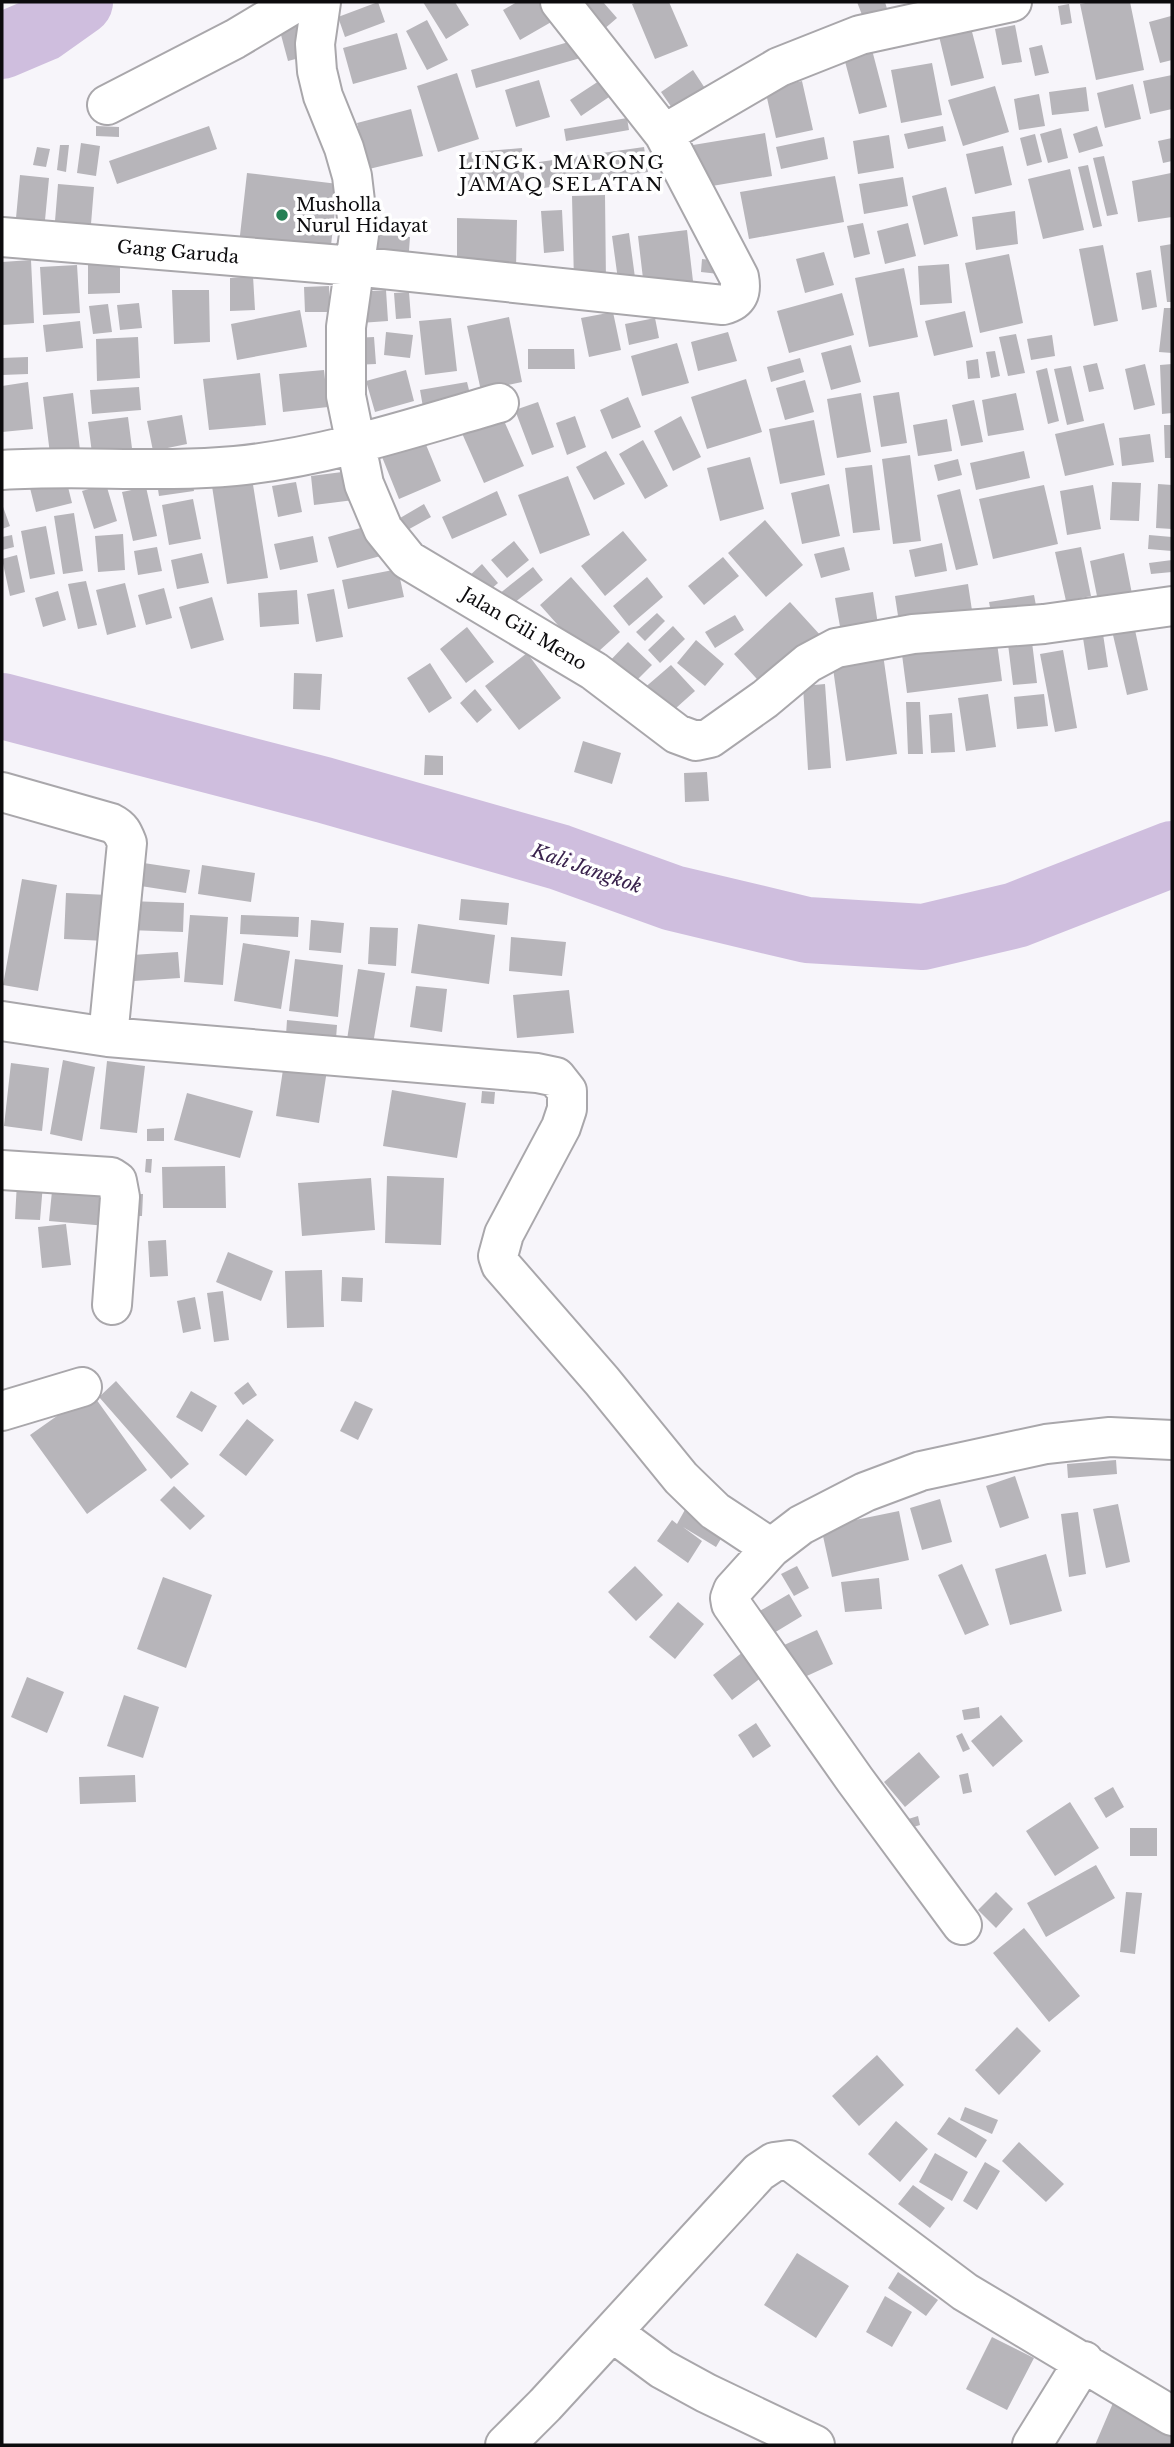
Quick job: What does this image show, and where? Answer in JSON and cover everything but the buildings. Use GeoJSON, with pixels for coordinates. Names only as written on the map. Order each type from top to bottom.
{"type":"FeatureCollection","features":[{"type":"Feature","properties":{"kind":"street"},"geometry":{"type":"LineString","coordinates":[[107,106],[235,39],[297,2]]}},
{"type":"Feature","properties":{"kind":"street","name":"Jalan Gili Meno"},"geometry":{"type":"LineString","coordinates":[[321,2],[315,44],[317,71],[323,96],[352,176],[359,235],[346,327],[346,396],[364,484],[383,529],[408,559],[594,671],[677,734],[696,741],[710,738],[765,699],[808,663],[836,648],[913,634],[1044,624],[1172,606]]}},
{"type":"Feature","properties":{"kind":"street"},"geometry":{"type":"LineString","coordinates":[[560,2],[664,134],[779,67],[860,35],[1012,2]]}},
{"type":"Feature","properties":{"kind":"street","name":"Gang Garuda"},"geometry":{"type":"LineString","coordinates":[[2,237],[354,266],[723,305],[732,303],[739,297],[739,277],[664,134]]}},
{"type":"Feature","properties":{"kind":"street"},"geometry":{"type":"LineString","coordinates":[[2,470],[160,471],[237,466],[355,445],[499,403]]}},
{"type":"Feature","properties":{"kind":"street"},"geometry":{"type":"LineString","coordinates":[[2,792],[111,823],[124,833],[127,843],[108,1037]]}},
{"type":"Feature","properties":{"kind":"street"},"geometry":{"type":"LineString","coordinates":[[2,1021],[108,1037],[537,1073],[556,1077],[567,1091],[567,1109],[561,1127],[504,1234],[498,1256],[501,1265],[602,1381],[681,1478],[715,1511],[771,1548]]}},
{"type":"Feature","properties":{"kind":"street"},"geometry":{"type":"LineString","coordinates":[[2,1170],[111,1177],[117,1181],[120,1197],[112,1305]]}},
{"type":"Feature","properties":{"kind":"street"},"geometry":{"type":"LineString","coordinates":[[2,1411],[82,1387]]}},
{"type":"Feature","properties":{"kind":"street"},"geometry":{"type":"LineString","coordinates":[[962,1925],[731,1604],[733,1590],[771,1548],[801,1525],[854,1498],[921,1471],[1046,1444],[1110,1437],[1172,1440]]}},
{"type":"Feature","properties":{"kind":"street"},"geometry":{"type":"LineString","coordinates":[[505,2445],[759,2172],[774,2162],[789,2160],[965,2292],[1172,2416]]}},
{"type":"Feature","properties":{"kind":"street"},"geometry":{"type":"LineString","coordinates":[[612,2332],[662,2369],[815,2445]]}},
{"type":"Feature","properties":{"kind":"street"},"geometry":{"type":"LineString","coordinates":[[1032,2445],[1084,2361]]}},
{"type":"Feature","properties":{"kind":"waterway","name":"Kali Jangkok"},"geometry":{"type":"LineString","coordinates":[[2,46],[42,29],[80,2]]}},
{"type":"Feature","properties":{"kind":"waterway","name":"Kali Jangkok"},"geometry":{"type":"LineString","coordinates":[[2,706],[324,790],[559,857],[673,898],[807,930],[923,937],[1016,915],[1172,854]]}},
{"type":"Feature","properties":{"kind":"place","name":"Musholla Nurul Hidayat"},"geometry":{"type":"Point","coordinates":[282,215]}},
{"type":"Feature","properties":{"kind":"district","name":"LINGK. MARONG JAMAQ SELATAN"},"geometry":{"type":"Point","coordinates":[562,173]}}]}
